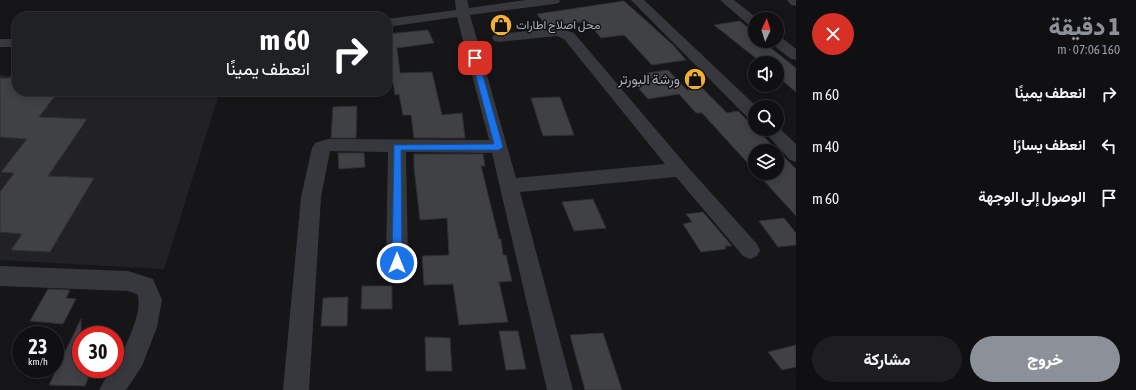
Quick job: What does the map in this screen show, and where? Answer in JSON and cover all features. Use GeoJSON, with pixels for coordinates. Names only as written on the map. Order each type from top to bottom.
{"type":"FeatureCollection","features":[{"type":"Feature","properties":{"kind":"street"},"geometry":{"type":"LineString","coordinates":[[392,23],[462,6],[554,0]]}},
{"type":"Feature","properties":{"kind":"street"},"geometry":{"type":"LineString","coordinates":[[637,0],[748,108]]}},
{"type":"Feature","properties":{"kind":"street"},"geometry":{"type":"LineString","coordinates":[[726,0],[748,17]]}},
{"type":"Feature","properties":{"kind":"street"},"geometry":{"type":"LineString","coordinates":[[462,6],[560,390]]}},
{"type":"Feature","properties":{"kind":"street"},"geometry":{"type":"LineString","coordinates":[[499,38],[558,32],[569,36],[680,170],[750,250]]}},
{"type":"Feature","properties":{"kind":"street"},"geometry":{"type":"LineString","coordinates":[[0,43],[12,43]]}},
{"type":"Feature","properties":{"kind":"street"},"geometry":{"type":"LineString","coordinates":[[784,47],[796,56]]}},
{"type":"Feature","properties":{"kind":"street"},"geometry":{"type":"LineString","coordinates":[[777,136],[796,155]]}},
{"type":"Feature","properties":{"kind":"street"},"geometry":{"type":"LineString","coordinates":[[296,390],[311,197],[320,148],[328,145],[499,147]]}},
{"type":"Feature","properties":{"kind":"street"},"geometry":{"type":"LineString","coordinates":[[397,147],[397,263]]}},
{"type":"Feature","properties":{"kind":"street"},"geometry":{"type":"LineString","coordinates":[[509,186],[680,170]]}},
{"type":"Feature","properties":{"kind":"street"},"geometry":{"type":"LineString","coordinates":[[0,276],[128,281],[145,286],[151,300],[145,327],[133,357],[112,390]]}},
{"type":"Feature","properties":{"kind":"shaded area"},"geometry":{"type":"Polygon","coordinates":[[[0,75],[12,76],[12,96],[218,96],[164,269],[0,260],[0,75]]]}},
{"type":"Feature","properties":{"kind":"building"},"geometry":{"type":"Polygon","coordinates":[[[624,1],[673,45],[686,60],[652,65],[624,35],[601,38],[587,21],[547,27],[537,14],[624,1]]]}},
{"type":"Feature","properties":{"kind":"building"},"geometry":{"type":"Polygon","coordinates":[[[740,21],[748,28],[748,48],[771,48],[781,56],[753,56],[714,25],[740,21]]]}},
{"type":"Feature","properties":{"kind":"building"},"geometry":{"type":"Polygon","coordinates":[[[428,30],[434,43],[397,48],[400,73],[432,72],[442,115],[462,113],[465,138],[414,138],[411,115],[403,115],[399,94],[395,95],[392,82],[392,34],[428,30]]]}},
{"type":"Feature","properties":{"kind":"building"},"geometry":{"type":"Polygon","coordinates":[[[784,58],[796,68],[796,92],[784,82],[784,58]]]}},
{"type":"Feature","properties":{"kind":"building"},"geometry":{"type":"Polygon","coordinates":[[[668,70],[687,90],[702,88],[727,113],[738,111],[748,121],[748,136],[763,136],[771,144],[748,144],[748,163],[702,113],[696,113],[679,94],[648,99],[634,83],[653,80],[647,73],[668,70]]]}},
{"type":"Feature","properties":{"kind":"building"},"geometry":{"type":"Polygon","coordinates":[[[0,78],[12,78],[12,96],[55,96],[39,117],[87,119],[48,176],[94,178],[50,252],[11,250],[22,234],[0,232],[0,192],[14,173],[1,172],[27,139],[0,137],[0,78]]]}},
{"type":"Feature","properties":{"kind":"building"},"geometry":{"type":"Polygon","coordinates":[[[560,97],[574,135],[543,136],[531,98],[560,97]]]}},
{"type":"Feature","properties":{"kind":"building"},"geometry":{"type":"Polygon","coordinates":[[[357,106],[356,138],[331,138],[333,107],[357,106]]]}},
{"type":"Feature","properties":{"kind":"building"},"geometry":{"type":"Polygon","coordinates":[[[338,153],[364,153],[365,167],[339,169],[338,153]]]}},
{"type":"Feature","properties":{"kind":"building"},"geometry":{"type":"Polygon","coordinates":[[[414,154],[483,154],[485,166],[481,166],[499,239],[501,239],[503,255],[506,255],[512,281],[499,282],[508,322],[459,325],[453,284],[424,285],[422,256],[449,255],[447,218],[420,220],[414,154]]]}},
{"type":"Feature","properties":{"kind":"building"},"geometry":{"type":"Polygon","coordinates":[[[784,157],[796,169],[796,216],[763,180],[784,180],[784,157]]]}},
{"type":"Feature","properties":{"kind":"building"},"geometry":{"type":"Polygon","coordinates":[[[593,199],[606,228],[574,231],[562,202],[593,199]]]}},
{"type":"Feature","properties":{"kind":"building"},"geometry":{"type":"Polygon","coordinates":[[[703,212],[732,246],[725,246],[726,249],[701,252],[683,224],[692,222],[686,214],[703,212]]]}},
{"type":"Feature","properties":{"kind":"building"},"geometry":{"type":"Polygon","coordinates":[[[784,218],[796,233],[796,245],[778,247],[759,221],[784,218]]]}},
{"type":"Feature","properties":{"kind":"building"},"geometry":{"type":"Polygon","coordinates":[[[362,286],[392,286],[392,309],[361,309],[362,286]]]}},
{"type":"Feature","properties":{"kind":"building"},"geometry":{"type":"Polygon","coordinates":[[[48,289],[70,290],[66,298],[76,299],[63,324],[30,321],[48,289]]]}},
{"type":"Feature","properties":{"kind":"building"},"geometry":{"type":"Polygon","coordinates":[[[348,297],[347,326],[321,326],[323,298],[348,297]]]}},
{"type":"Feature","properties":{"kind":"building"},"geometry":{"type":"Polygon","coordinates":[[[81,319],[81,326],[78,326],[81,319]]]}},
{"type":"Feature","properties":{"kind":"building"},"geometry":{"type":"Polygon","coordinates":[[[499,331],[518,331],[526,369],[506,370],[499,331]]]}},
{"type":"Feature","properties":{"kind":"building"},"geometry":{"type":"Polygon","coordinates":[[[603,333],[622,390],[585,390],[570,335],[603,333]]]}},
{"type":"Feature","properties":{"kind":"building"},"geometry":{"type":"Polygon","coordinates":[[[425,337],[450,338],[452,371],[426,371],[425,337]]]}},
{"type":"Feature","properties":{"kind":"building"},"geometry":{"type":"Polygon","coordinates":[[[72,338],[72,378],[88,378],[85,386],[49,385],[52,378],[64,378],[64,354],[72,338]]]}},
{"type":"Feature","properties":{"kind":"building"},"geometry":{"type":"Polygon","coordinates":[[[796,345],[796,367],[782,370],[768,352],[796,345]]]}},
{"type":"Feature","properties":{"kind":"place","name":"محل اصلاح اطارات"},"geometry":{"type":"Point","coordinates":[501,25]}},
{"type":"Feature","properties":{"kind":"place","name":"ورشة البورتر"},"geometry":{"type":"Point","coordinates":[695,79]}},
{"type":"Feature","properties":{"kind":"route"},"geometry":{"type":"LineString","coordinates":[[397,263],[397,147],[499,147],[475,58]]}}]}
